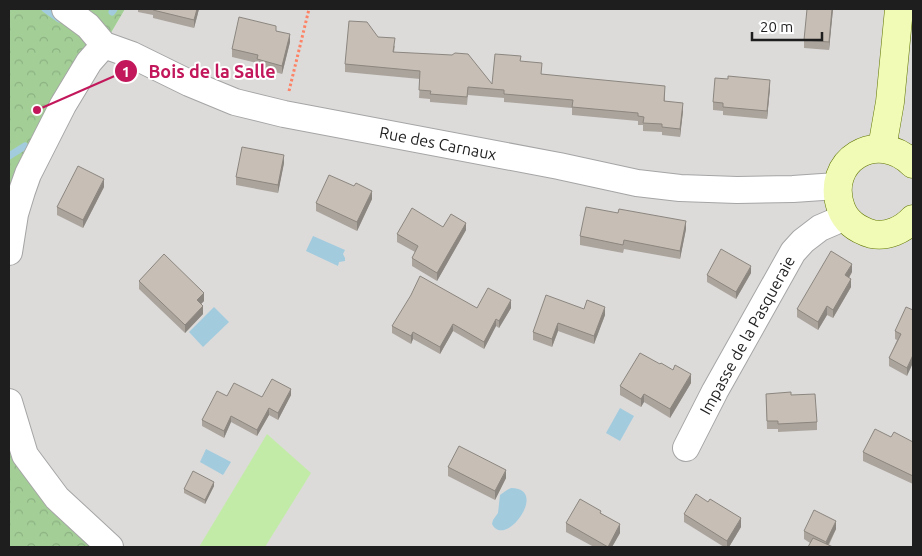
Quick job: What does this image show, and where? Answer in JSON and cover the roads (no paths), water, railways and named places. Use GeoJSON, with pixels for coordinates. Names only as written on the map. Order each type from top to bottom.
{"type":"FeatureCollection","features":[{"type":"Feature","properties":{"kind":"street"},"geometry":{"type":"LineString","coordinates":[[9,252],[15,214],[22,191],[19,178],[89,62],[104,46],[88,26],[65,9]]}},
{"type":"Feature","properties":{"kind":"street"},"geometry":{"type":"LineString","coordinates":[[882,148],[890,102],[899,9]]}},
{"type":"Feature","properties":{"kind":"street","name":"Rue des Carnaux"},"geometry":{"type":"LineString","coordinates":[[104,46],[132,56],[235,102],[284,114],[559,166],[637,183],[680,188],[737,190],[837,186]]}},
{"type":"Feature","properties":{"kind":"street"},"geometry":{"type":"LineString","coordinates":[[911,227],[884,234],[874,234],[861,230],[850,223],[843,214],[838,199],[837,186],[841,174],[848,163],[854,157],[870,149],[882,148],[898,152],[913,164]]}},
{"type":"Feature","properties":{"kind":"street","name":"Impasse de la Pasqueraie"},"geometry":{"type":"LineString","coordinates":[[686,448],[715,391],[793,252],[803,241],[820,228],[834,222],[843,214]]}},
{"type":"Feature","properties":{"kind":"street"},"geometry":{"type":"LineString","coordinates":[[9,402],[25,455],[57,498],[110,547]]}},
{"type":"Feature","properties":{"kind":"water"},"geometry":{"type":"Polygon","coordinates":[[[313,236],[345,250],[343,254],[345,261],[339,262],[338,266],[306,251],[313,236]]]}},
{"type":"Feature","properties":{"kind":"water"},"geometry":{"type":"Polygon","coordinates":[[[214,307],[229,322],[203,347],[189,332],[214,307]]]}},
{"type":"Feature","properties":{"kind":"water"},"geometry":{"type":"Polygon","coordinates":[[[620,408],[634,416],[620,441],[606,433],[620,408]]]}},
{"type":"Feature","properties":{"kind":"water"},"geometry":{"type":"Polygon","coordinates":[[[206,449],[231,462],[223,475],[200,462],[206,449]]]}},
{"type":"Feature","properties":{"kind":"water"},"geometry":{"type":"Polygon","coordinates":[[[511,488],[522,491],[526,497],[526,506],[514,524],[506,529],[498,530],[492,524],[498,513],[500,495],[511,488]]]}},
{"type":"Feature","properties":{"kind":"waterway"},"geometry":{"type":"LineString","coordinates":[[45,9],[59,19]]}},
{"type":"Feature","properties":{"kind":"waterway"},"geometry":{"type":"LineString","coordinates":[[9,156],[25,146]]}},
{"type":"Feature","properties":{"kind":"place","name":"Bois de la Salle"},"geometry":{"type":"Point","coordinates":[37,110]}}]}
